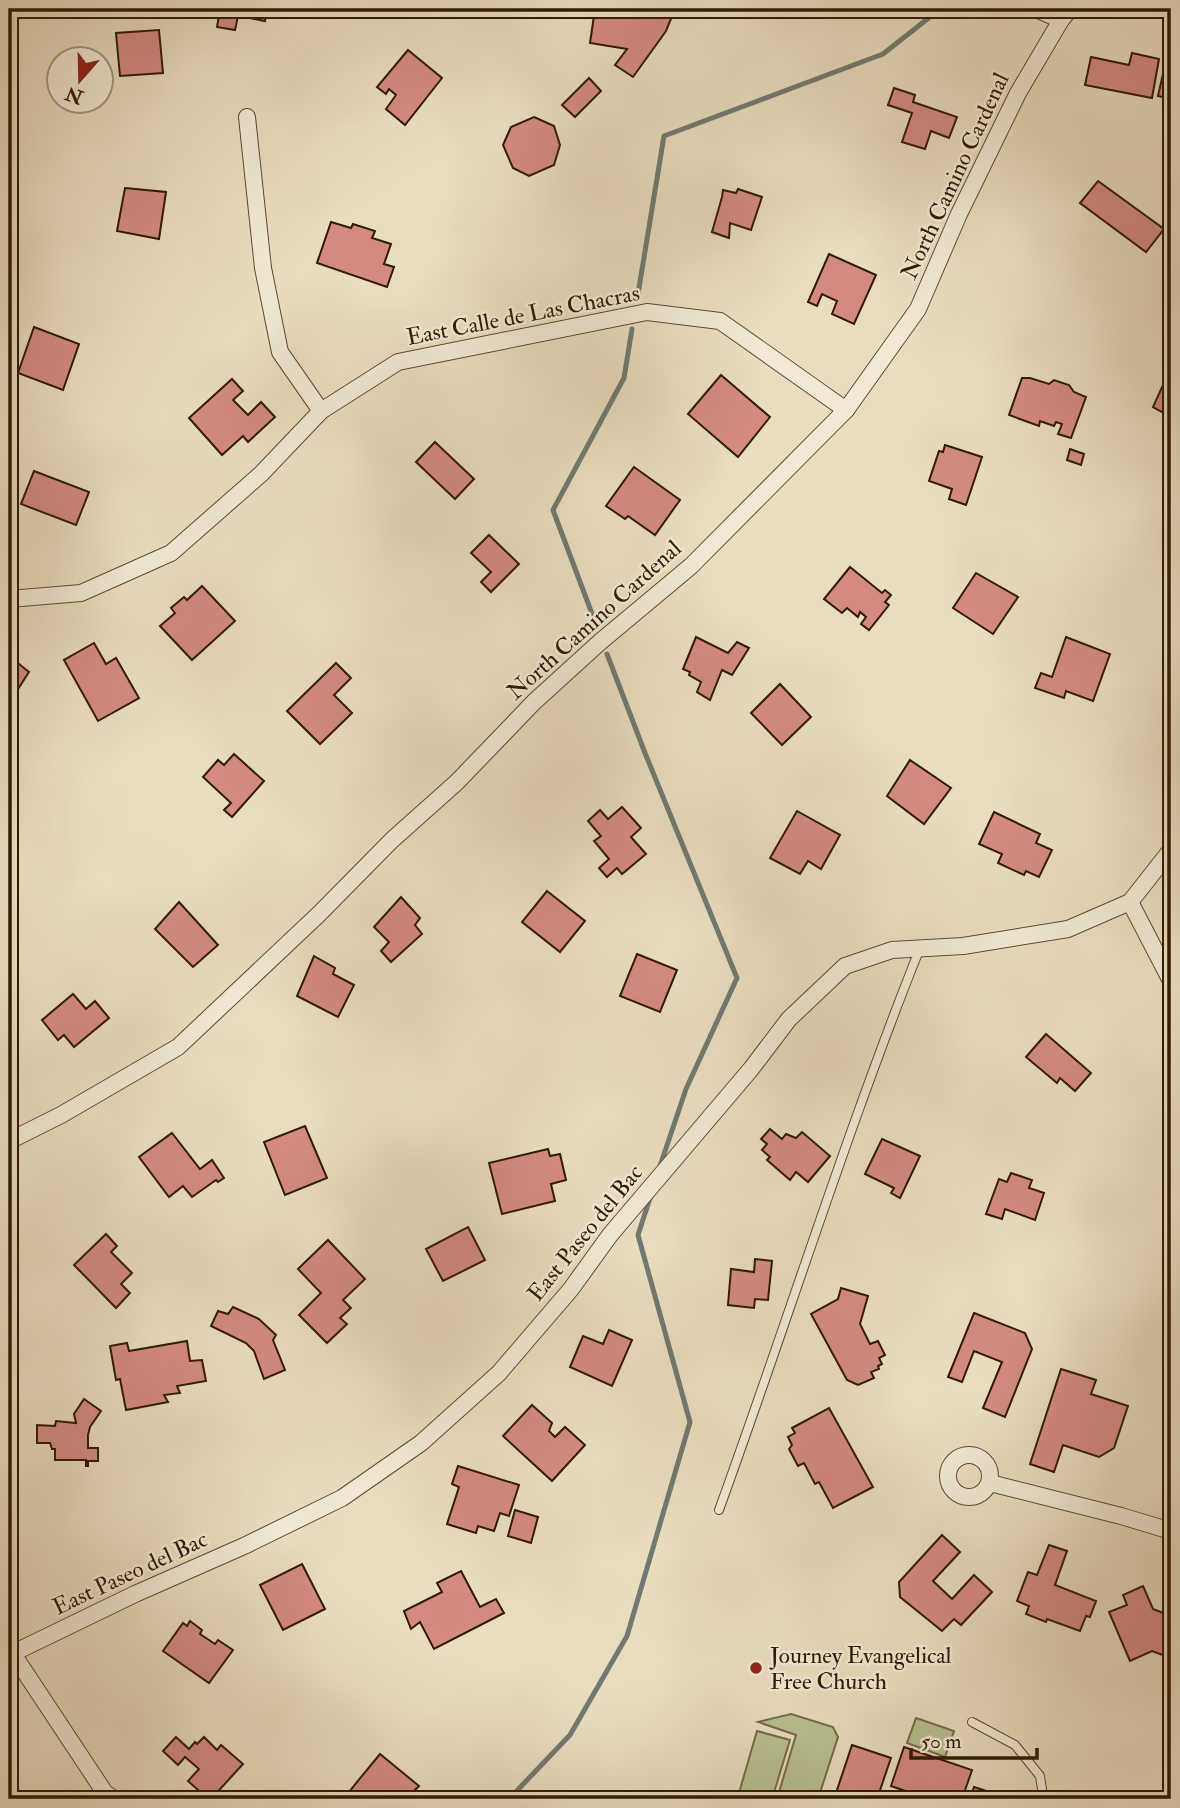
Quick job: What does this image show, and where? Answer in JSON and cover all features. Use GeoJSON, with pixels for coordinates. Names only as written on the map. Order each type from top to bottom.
{"type":"FeatureCollection","features":[{"type":"Feature","properties":{"kind":"street"},"geometry":{"type":"LineString","coordinates":[[1036,9],[1065,15]]}},
{"type":"Feature","properties":{"kind":"street","name":"North Camino Cardenal"},"geometry":{"type":"LineString","coordinates":[[9,1141],[61,1115],[178,1047],[319,914],[392,840],[457,782],[534,702],[600,642],[691,566],[846,410],[918,309],[959,214],[1018,93],[1065,15]]}},
{"type":"Feature","properties":{"kind":"street"},"geometry":{"type":"LineString","coordinates":[[247,117],[263,268],[280,352],[321,411]]}},
{"type":"Feature","properties":{"kind":"street","name":"East Calle de Las Chacras"},"geometry":{"type":"LineString","coordinates":[[9,599],[80,593],[171,554],[261,474],[321,411],[398,362],[647,312],[720,321],[846,410]]}},
{"type":"Feature","properties":{"kind":"street","name":"East Paseo del Bac"},"geometry":{"type":"LineString","coordinates":[[11,1655],[342,1498],[421,1443],[499,1373],[571,1289],[610,1235],[751,1069],[789,1019],[845,966],[891,950],[967,945],[1068,929],[1130,902],[1171,850]]}},
{"type":"Feature","properties":{"kind":"street"},"geometry":{"type":"LineString","coordinates":[[1130,902],[1171,981]]}},
{"type":"Feature","properties":{"kind":"street"},"geometry":{"type":"LineString","coordinates":[[990,1483],[1171,1531]]}},
{"type":"Feature","properties":{"kind":"street"},"geometry":{"type":"LineString","coordinates":[[11,1655],[105,1793],[114,1799]]}},
{"type":"Feature","properties":{"kind":"lane"},"geometry":{"type":"LineString","coordinates":[[719,1510],[836,1173],[920,948]]}},
{"type":"Feature","properties":{"kind":"lane"},"geometry":{"type":"LineString","coordinates":[[972,1722],[1015,1745],[1040,1776],[1043,1796]]}},
{"type":"Feature","properties":{"kind":"green space"},"geometry":{"type":"Polygon","coordinates":[[[791,1714],[833,1727],[838,1737],[818,1799],[777,1799],[796,1735],[758,1722],[791,1714]]]}},
{"type":"Feature","properties":{"kind":"green space"},"geometry":{"type":"Polygon","coordinates":[[[916,1718],[954,1731],[945,1757],[907,1743],[916,1718]]]}},
{"type":"Feature","properties":{"kind":"green space"},"geometry":{"type":"Polygon","coordinates":[[[757,1731],[790,1740],[772,1799],[739,1793],[757,1731]]]}},
{"type":"Feature","properties":{"kind":"building"},"geometry":{"type":"Polygon","coordinates":[[[220,9],[279,9],[278,13],[267,11],[265,21],[238,16],[235,30],[217,27],[220,9]]]}},
{"type":"Feature","properties":{"kind":"building"},"geometry":{"type":"Polygon","coordinates":[[[595,9],[629,14],[631,9],[675,9],[666,31],[633,77],[615,65],[627,49],[590,43],[595,9]]]}},
{"type":"Feature","properties":{"kind":"building"},"geometry":{"type":"Polygon","coordinates":[[[159,30],[163,73],[120,76],[116,33],[159,30]]]}},
{"type":"Feature","properties":{"kind":"building"},"geometry":{"type":"Polygon","coordinates":[[[408,50],[442,78],[405,125],[386,109],[396,95],[389,89],[386,94],[377,87],[408,50]]]}},
{"type":"Feature","properties":{"kind":"building"},"geometry":{"type":"Polygon","coordinates":[[[1132,53],[1159,59],[1152,98],[1085,85],[1091,57],[1129,65],[1132,53]]]}},
{"type":"Feature","properties":{"kind":"building"},"geometry":{"type":"Polygon","coordinates":[[[1165,65],[1171,67],[1171,99],[1158,96],[1165,65]]]}},
{"type":"Feature","properties":{"kind":"building"},"geometry":{"type":"Polygon","coordinates":[[[589,78],[601,91],[575,117],[562,105],[589,78]]]}},
{"type":"Feature","properties":{"kind":"building"},"geometry":{"type":"Polygon","coordinates":[[[894,88],[915,95],[913,102],[957,117],[949,138],[931,131],[925,149],[902,142],[912,113],[888,105],[894,88]]]}},
{"type":"Feature","properties":{"kind":"building"},"geometry":{"type":"Polygon","coordinates":[[[534,117],[554,126],[560,145],[554,165],[529,176],[513,168],[503,145],[511,127],[534,117]]]}},
{"type":"Feature","properties":{"kind":"building"},"geometry":{"type":"Polygon","coordinates":[[[1098,181],[1164,229],[1146,252],[1080,203],[1098,181]]]}},
{"type":"Feature","properties":{"kind":"building"},"geometry":{"type":"Polygon","coordinates":[[[125,188],[166,192],[159,239],[117,231],[125,188]]]}},
{"type":"Feature","properties":{"kind":"building"},"geometry":{"type":"Polygon","coordinates":[[[738,189],[762,197],[751,230],[730,223],[729,238],[712,232],[723,190],[736,193],[738,189]]]}},
{"type":"Feature","properties":{"kind":"building"},"geometry":{"type":"Polygon","coordinates":[[[331,222],[351,228],[353,224],[375,231],[372,238],[391,244],[384,264],[394,267],[387,287],[317,263],[331,222]]]}},
{"type":"Feature","properties":{"kind":"building"},"geometry":{"type":"Polygon","coordinates":[[[829,254],[876,275],[854,324],[832,314],[837,301],[822,294],[817,306],[808,302],[829,254]]]}},
{"type":"Feature","properties":{"kind":"building"},"geometry":{"type":"Polygon","coordinates":[[[34,327],[79,344],[63,390],[18,373],[34,327]]]}},
{"type":"Feature","properties":{"kind":"building"},"geometry":{"type":"Polygon","coordinates":[[[721,375],[770,417],[738,457],[688,414],[721,375]]]}},
{"type":"Feature","properties":{"kind":"building"},"geometry":{"type":"Polygon","coordinates":[[[1167,376],[1171,378],[1171,417],[1153,407],[1167,376]]]}},
{"type":"Feature","properties":{"kind":"building"},"geometry":{"type":"Polygon","coordinates":[[[1022,378],[1049,384],[1054,380],[1069,385],[1074,392],[1086,397],[1071,438],[1058,434],[1062,424],[1056,422],[1054,426],[1040,421],[1039,426],[1009,415],[1022,378]]]}},
{"type":"Feature","properties":{"kind":"building"},"geometry":{"type":"Polygon","coordinates":[[[232,379],[243,391],[233,400],[248,415],[261,402],[275,417],[248,442],[243,436],[222,455],[189,418],[232,379]]]}},
{"type":"Feature","properties":{"kind":"building"},"geometry":{"type":"Polygon","coordinates":[[[435,442],[474,479],[455,499],[416,462],[435,442]]]}},
{"type":"Feature","properties":{"kind":"building"},"geometry":{"type":"Polygon","coordinates":[[[945,445],[982,457],[966,505],[949,499],[952,489],[929,481],[939,451],[943,452],[945,445]]]}},
{"type":"Feature","properties":{"kind":"building"},"geometry":{"type":"Polygon","coordinates":[[[1070,449],[1084,454],[1081,465],[1067,460],[1070,449]]]}},
{"type":"Feature","properties":{"kind":"building"},"geometry":{"type":"Polygon","coordinates":[[[634,467],[680,500],[655,535],[628,516],[625,519],[606,506],[634,467]]]}},
{"type":"Feature","properties":{"kind":"building"},"geometry":{"type":"Polygon","coordinates":[[[34,471],[89,492],[76,525],[21,504],[34,471]]]}},
{"type":"Feature","properties":{"kind":"building"},"geometry":{"type":"Polygon","coordinates":[[[489,535],[519,564],[491,592],[481,582],[491,572],[471,553],[489,535]]]}},
{"type":"Feature","properties":{"kind":"building"},"geometry":{"type":"Polygon","coordinates":[[[850,567],[882,593],[885,590],[891,595],[885,602],[889,605],[869,630],[861,624],[866,617],[860,612],[858,617],[847,608],[842,613],[824,599],[850,567]]]}},
{"type":"Feature","properties":{"kind":"building"},"geometry":{"type":"Polygon","coordinates":[[[976,573],[1018,597],[993,634],[953,608],[976,573]]]}},
{"type":"Feature","properties":{"kind":"building"},"geometry":{"type":"Polygon","coordinates":[[[202,586],[235,621],[192,660],[160,626],[175,613],[171,608],[184,597],[187,600],[202,586]]]}},
{"type":"Feature","properties":{"kind":"building"},"geometry":{"type":"Polygon","coordinates":[[[696,637],[728,653],[737,642],[749,648],[732,675],[722,670],[710,700],[697,692],[701,682],[683,669],[696,637]]]}},
{"type":"Feature","properties":{"kind":"building"},"geometry":{"type":"Polygon","coordinates":[[[1066,637],[1110,654],[1093,701],[1066,691],[1064,698],[1035,688],[1041,673],[1052,677],[1066,637]]]}},
{"type":"Feature","properties":{"kind":"building"},"geometry":{"type":"Polygon","coordinates":[[[94,643],[106,664],[116,658],[139,698],[98,721],[64,660],[94,643]]]}},
{"type":"Feature","properties":{"kind":"building"},"geometry":{"type":"Polygon","coordinates":[[[9,656],[29,672],[9,703],[9,656]]]}},
{"type":"Feature","properties":{"kind":"building"},"geometry":{"type":"Polygon","coordinates":[[[336,663],[351,678],[334,695],[352,713],[320,744],[287,711],[336,663]]]}},
{"type":"Feature","properties":{"kind":"building"},"geometry":{"type":"Polygon","coordinates":[[[780,684],[811,717],[782,745],[751,713],[780,684]]]}},
{"type":"Feature","properties":{"kind":"building"},"geometry":{"type":"Polygon","coordinates":[[[234,754],[264,781],[232,817],[224,810],[231,803],[203,777],[218,760],[224,765],[234,754]]]}},
{"type":"Feature","properties":{"kind":"building"},"geometry":{"type":"Polygon","coordinates":[[[910,760],[951,788],[924,824],[887,796],[910,760]]]}},
{"type":"Feature","properties":{"kind":"building"},"geometry":{"type":"Polygon","coordinates":[[[622,807],[641,828],[631,837],[646,854],[622,874],[617,868],[607,877],[599,868],[609,859],[594,841],[601,836],[588,821],[600,810],[608,819],[622,807]]]}},
{"type":"Feature","properties":{"kind":"building"},"geometry":{"type":"Polygon","coordinates":[[[797,811],[840,835],[821,869],[808,861],[800,874],[770,858],[797,811]]]}},
{"type":"Feature","properties":{"kind":"building"},"geometry":{"type":"Polygon","coordinates":[[[994,812],[1040,834],[1036,843],[1052,850],[1039,877],[1026,871],[1024,875],[998,863],[1002,854],[979,844],[994,812]]]}},
{"type":"Feature","properties":{"kind":"building"},"geometry":{"type":"Polygon","coordinates":[[[547,891],[585,921],[560,952],[522,922],[547,891]]]}},
{"type":"Feature","properties":{"kind":"building"},"geometry":{"type":"Polygon","coordinates":[[[401,897],[420,918],[415,925],[422,934],[391,962],[381,951],[389,942],[374,927],[401,897]]]}},
{"type":"Feature","properties":{"kind":"building"},"geometry":{"type":"Polygon","coordinates":[[[179,902],[218,945],[193,967],[155,929],[179,902]]]}},
{"type":"Feature","properties":{"kind":"building"},"geometry":{"type":"Polygon","coordinates":[[[637,954],[677,970],[660,1012],[620,996],[637,954]]]}},
{"type":"Feature","properties":{"kind":"building"},"geometry":{"type":"Polygon","coordinates":[[[314,956],[335,968],[333,974],[354,985],[338,1017],[297,996],[314,956]]]}},
{"type":"Feature","properties":{"kind":"building"},"geometry":{"type":"Polygon","coordinates":[[[73,994],[86,1009],[95,1001],[109,1018],[74,1047],[64,1035],[58,1040],[42,1020],[73,994]]]}},
{"type":"Feature","properties":{"kind":"building"},"geometry":{"type":"Polygon","coordinates":[[[1046,1034],[1091,1073],[1075,1091],[1060,1078],[1057,1083],[1026,1057],[1046,1034]]]}},
{"type":"Feature","properties":{"kind":"building"},"geometry":{"type":"Polygon","coordinates":[[[305,1126],[327,1178],[285,1195],[264,1142],[305,1126]]]}},
{"type":"Feature","properties":{"kind":"building"},"geometry":{"type":"Polygon","coordinates":[[[770,1129],[782,1139],[786,1134],[796,1138],[802,1132],[830,1156],[808,1182],[796,1172],[790,1180],[767,1160],[770,1157],[762,1150],[767,1144],[761,1139],[770,1129]]]}},
{"type":"Feature","properties":{"kind":"building"},"geometry":{"type":"Polygon","coordinates":[[[172,1133],[200,1169],[212,1160],[224,1178],[218,1182],[216,1180],[192,1197],[183,1186],[169,1197],[139,1157],[172,1133]]]}},
{"type":"Feature","properties":{"kind":"building"},"geometry":{"type":"Polygon","coordinates":[[[882,1139],[920,1156],[900,1198],[891,1193],[894,1188],[865,1174],[882,1139]]]}},
{"type":"Feature","properties":{"kind":"building"},"geometry":{"type":"Polygon","coordinates":[[[548,1149],[550,1156],[560,1154],[566,1180],[551,1184],[555,1201],[502,1214],[489,1163],[548,1149]]]}},
{"type":"Feature","properties":{"kind":"building"},"geometry":{"type":"Polygon","coordinates":[[[1011,1173],[1032,1180],[1029,1188],[1044,1193],[1035,1220],[1005,1209],[1002,1219],[986,1214],[999,1179],[1007,1182],[1011,1173]]]}},
{"type":"Feature","properties":{"kind":"building"},"geometry":{"type":"Polygon","coordinates":[[[468,1227],[485,1260],[443,1281],[426,1249],[468,1227]]]}},
{"type":"Feature","properties":{"kind":"building"},"geometry":{"type":"Polygon","coordinates":[[[106,1234],[117,1246],[111,1252],[132,1273],[121,1284],[130,1293],[116,1308],[74,1265],[106,1234]]]}},
{"type":"Feature","properties":{"kind":"building"},"geometry":{"type":"Polygon","coordinates":[[[328,1240],[365,1279],[343,1300],[351,1308],[340,1318],[347,1324],[327,1343],[299,1315],[321,1293],[298,1269],[328,1240]]]}},
{"type":"Feature","properties":{"kind":"building"},"geometry":{"type":"Polygon","coordinates":[[[755,1259],[772,1261],[768,1300],[755,1299],[754,1308],[728,1305],[731,1269],[754,1272],[755,1259]]]}},
{"type":"Feature","properties":{"kind":"building"},"geometry":{"type":"Polygon","coordinates":[[[841,1288],[868,1296],[860,1324],[870,1344],[878,1341],[885,1355],[879,1358],[882,1364],[878,1366],[879,1369],[871,1372],[874,1378],[858,1385],[847,1380],[811,1314],[838,1299],[841,1288]]]}},
{"type":"Feature","properties":{"kind":"building"},"geometry":{"type":"Polygon","coordinates":[[[233,1307],[259,1319],[276,1335],[273,1340],[285,1370],[264,1379],[254,1351],[246,1343],[211,1326],[218,1311],[228,1314],[233,1307]]]}},
{"type":"Feature","properties":{"kind":"building"},"geometry":{"type":"Polygon","coordinates":[[[974,1313],[1025,1333],[1032,1349],[1005,1417],[983,1408],[1002,1362],[974,1351],[962,1382],[948,1377],[974,1313]]]}},
{"type":"Feature","properties":{"kind":"building"},"geometry":{"type":"Polygon","coordinates":[[[609,1330],[632,1340],[612,1386],[570,1367],[583,1336],[603,1344],[609,1330]]]}},
{"type":"Feature","properties":{"kind":"building"},"geometry":{"type":"Polygon","coordinates":[[[187,1341],[190,1361],[202,1360],[206,1381],[177,1386],[180,1393],[164,1395],[168,1402],[126,1410],[120,1379],[116,1380],[110,1346],[127,1343],[129,1351],[187,1341]]]}},
{"type":"Feature","properties":{"kind":"building"},"geometry":{"type":"Polygon","coordinates":[[[1061,1369],[1096,1380],[1091,1394],[1128,1406],[1114,1448],[1099,1457],[1063,1445],[1054,1472],[1030,1464],[1061,1369]]]}},
{"type":"Feature","properties":{"kind":"building"},"geometry":{"type":"Polygon","coordinates":[[[84,1399],[101,1411],[88,1435],[88,1448],[98,1448],[98,1461],[88,1461],[86,1466],[86,1460],[55,1460],[55,1449],[52,1449],[50,1443],[37,1443],[37,1425],[55,1426],[56,1421],[76,1423],[74,1414],[84,1399]]]}},
{"type":"Feature","properties":{"kind":"building"},"geometry":{"type":"Polygon","coordinates":[[[532,1405],[552,1423],[549,1431],[555,1437],[565,1427],[585,1445],[552,1481],[503,1436],[532,1405]]]}},
{"type":"Feature","properties":{"kind":"building"},"geometry":{"type":"Polygon","coordinates":[[[829,1408],[873,1487],[833,1508],[819,1482],[815,1484],[804,1463],[798,1466],[789,1449],[792,1445],[788,1437],[795,1433],[792,1428],[829,1408]]]}},
{"type":"Feature","properties":{"kind":"building"},"geometry":{"type":"Polygon","coordinates":[[[458,1466],[519,1485],[509,1516],[500,1513],[494,1531],[478,1526],[476,1533],[447,1524],[459,1487],[452,1484],[458,1466]]]}},
{"type":"Feature","properties":{"kind":"building"},"geometry":{"type":"Polygon","coordinates":[[[9,1479],[15,1479],[13,1521],[9,1520],[9,1479]]]}},
{"type":"Feature","properties":{"kind":"building"},"geometry":{"type":"Polygon","coordinates":[[[515,1510],[538,1517],[531,1543],[508,1536],[515,1510]]]}},
{"type":"Feature","properties":{"kind":"building"},"geometry":{"type":"Polygon","coordinates":[[[942,1535],[960,1552],[933,1581],[952,1599],[974,1575],[992,1592],[961,1625],[954,1619],[942,1631],[900,1597],[899,1582],[942,1535]]]}},
{"type":"Feature","properties":{"kind":"building"},"geometry":{"type":"Polygon","coordinates":[[[1049,1545],[1067,1551],[1055,1585],[1096,1601],[1090,1617],[1086,1616],[1080,1631],[1026,1614],[1029,1606],[1017,1601],[1028,1572],[1037,1575],[1049,1545]]]}},
{"type":"Feature","properties":{"kind":"building"},"geometry":{"type":"Polygon","coordinates":[[[302,1564],[325,1609],[283,1630],[260,1585],[302,1564]]]}},
{"type":"Feature","properties":{"kind":"building"},"geometry":{"type":"Polygon","coordinates":[[[461,1571],[480,1607],[496,1599],[504,1613],[434,1649],[420,1622],[411,1629],[404,1611],[442,1592],[437,1583],[461,1571]]]}},
{"type":"Feature","properties":{"kind":"building"},"geometry":{"type":"Polygon","coordinates":[[[1143,1586],[1153,1609],[1171,1616],[1171,1658],[1152,1651],[1130,1661],[1109,1612],[1127,1605],[1123,1595],[1143,1586]]]}},
{"type":"Feature","properties":{"kind":"building"},"geometry":{"type":"Polygon","coordinates":[[[190,1621],[202,1630],[200,1634],[215,1644],[218,1640],[233,1650],[209,1683],[163,1651],[183,1623],[187,1626],[190,1621]]]}},
{"type":"Feature","properties":{"kind":"building"},"geometry":{"type":"Polygon","coordinates":[[[176,1737],[189,1749],[204,1737],[217,1750],[221,1745],[243,1764],[211,1799],[208,1799],[188,1781],[199,1769],[185,1757],[178,1765],[163,1751],[176,1737]]]}},
{"type":"Feature","properties":{"kind":"building"},"geometry":{"type":"Polygon","coordinates":[[[852,1745],[891,1758],[877,1799],[834,1799],[852,1745]]]}},
{"type":"Feature","properties":{"kind":"building"},"geometry":{"type":"Polygon","coordinates":[[[904,1747],[972,1770],[962,1799],[929,1799],[891,1786],[904,1747]]]}},
{"type":"Feature","properties":{"kind":"building"},"geometry":{"type":"Polygon","coordinates":[[[380,1754],[419,1786],[406,1799],[356,1799],[348,1793],[380,1754]]]}},
{"type":"Feature","properties":{"kind":"building"},"geometry":{"type":"Polygon","coordinates":[[[974,1787],[1011,1799],[970,1799],[974,1787]]]}},
{"type":"Feature","properties":{"kind":"waterway"},"geometry":{"type":"LineString","coordinates":[[637,300],[664,136],[883,54],[940,9]]}},
{"type":"Feature","properties":{"kind":"waterway"},"geometry":{"type":"LineString","coordinates":[[597,627],[553,510],[624,378],[632,329]]}},
{"type":"Feature","properties":{"kind":"waterway"},"geometry":{"type":"LineString","coordinates":[[607,654],[737,978],[686,1089],[660,1166]]}},
{"type":"Feature","properties":{"kind":"waterway"},"geometry":{"type":"LineString","coordinates":[[509,1799],[570,1735],[627,1636],[690,1422],[638,1235],[651,1195]]}},
{"type":"Feature","properties":{"kind":"place","name":"Journey Evangelical Free Church"},"geometry":{"type":"Point","coordinates":[756,1668]}}]}
